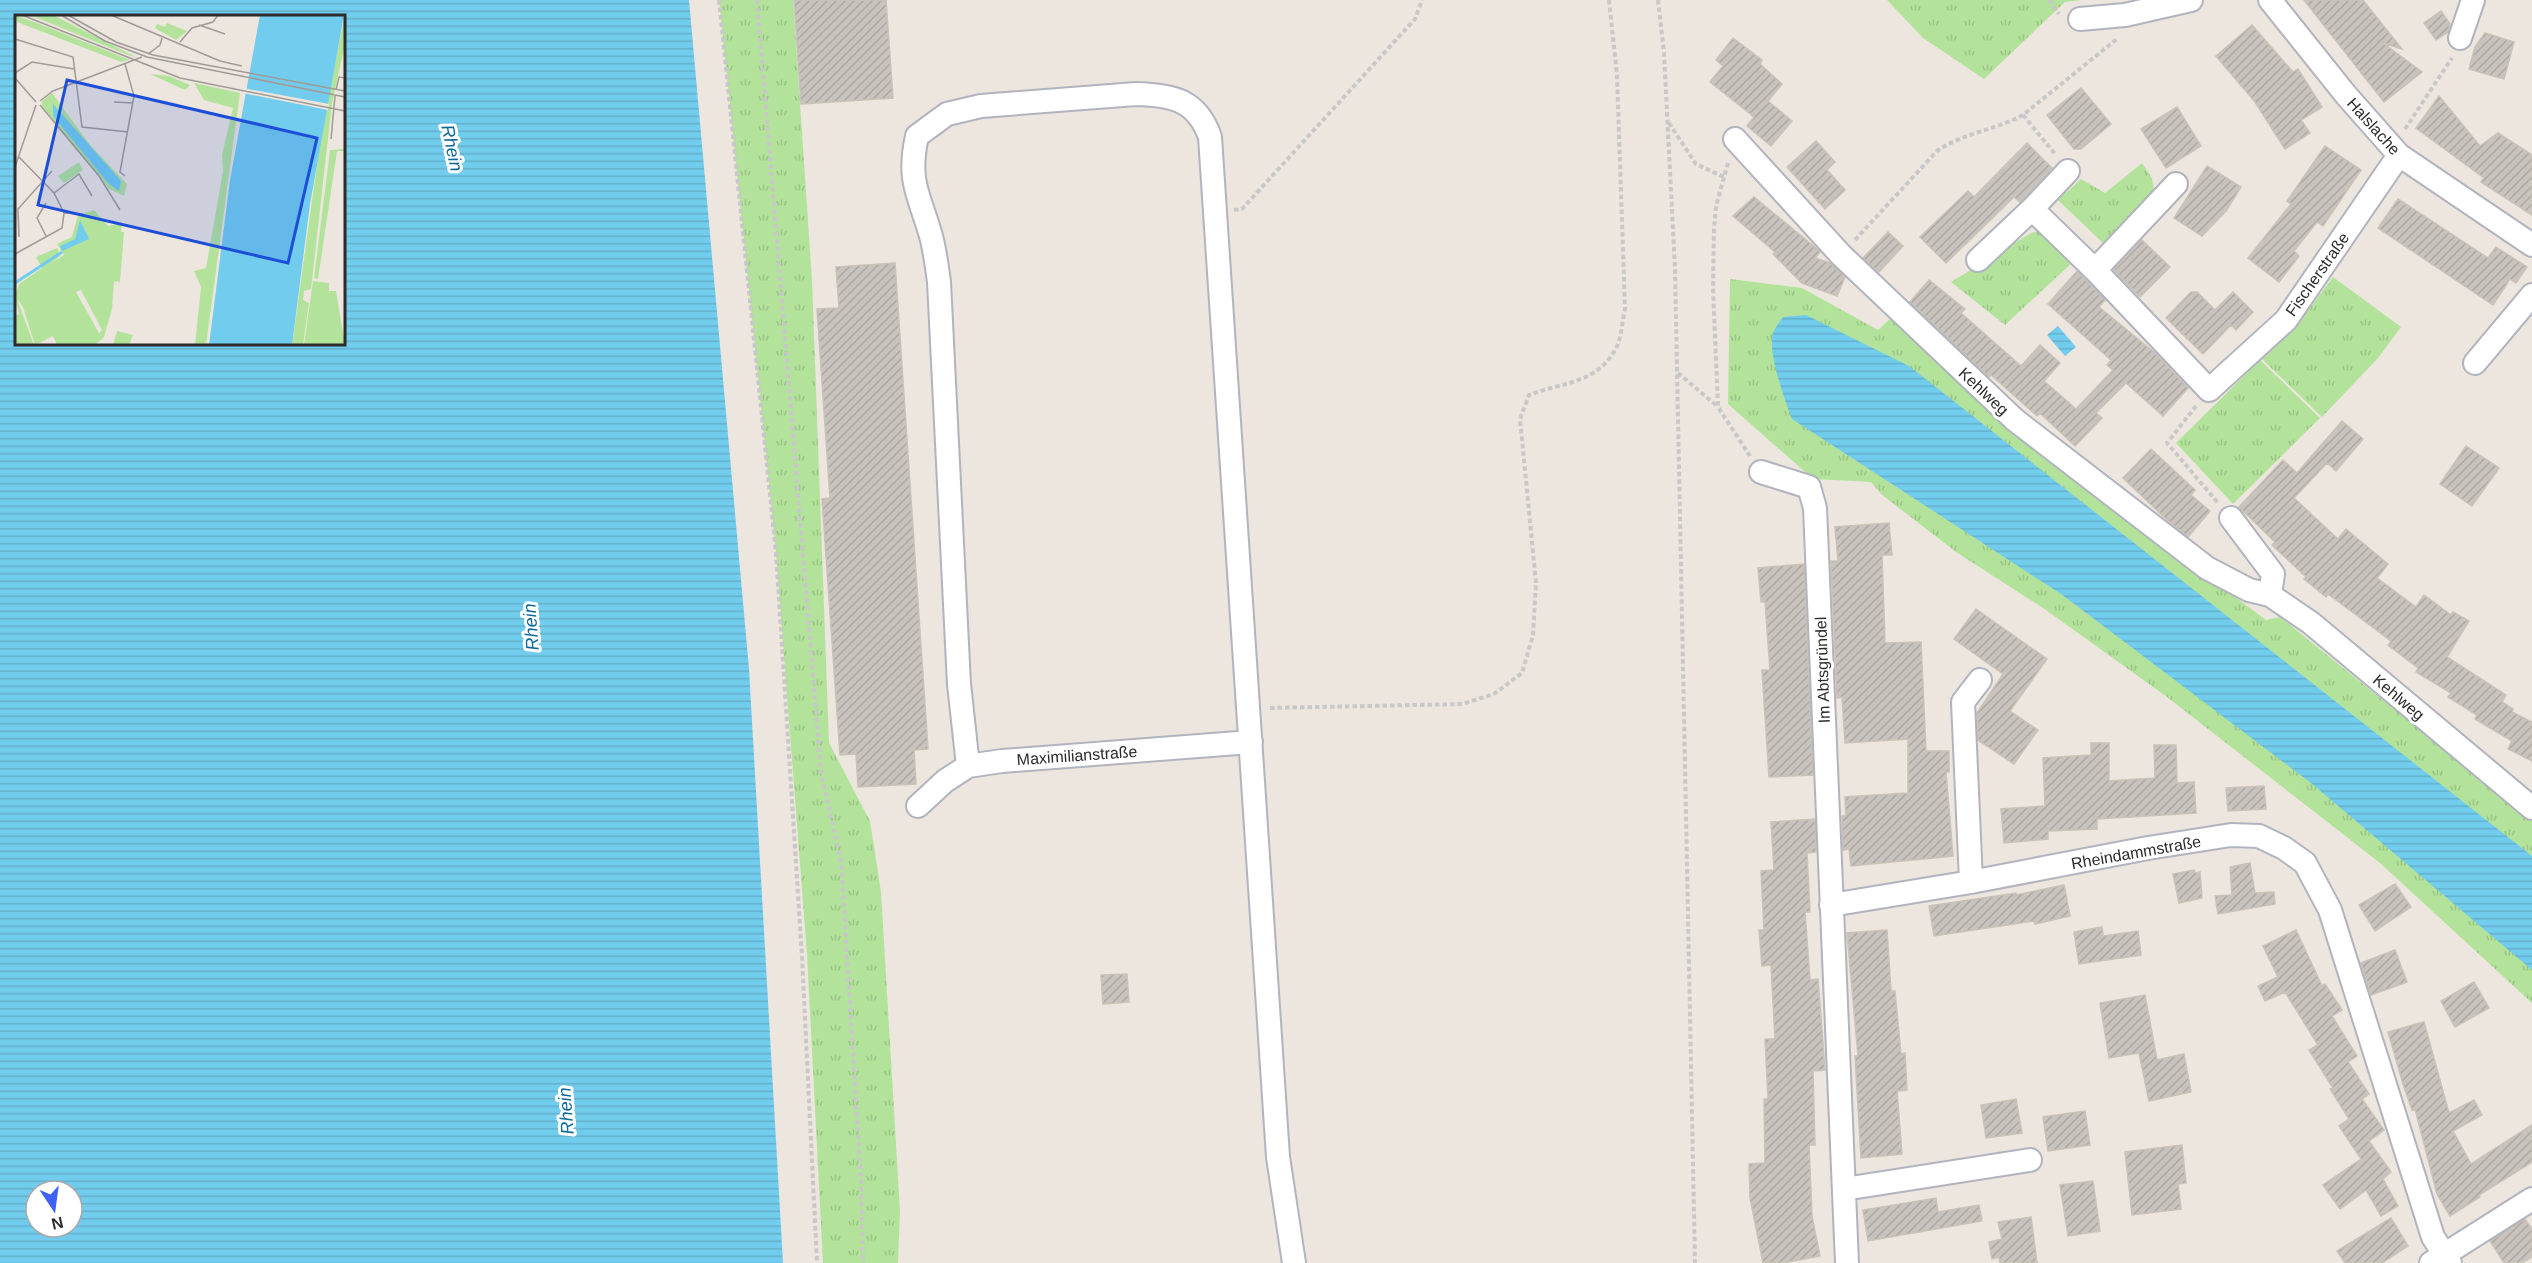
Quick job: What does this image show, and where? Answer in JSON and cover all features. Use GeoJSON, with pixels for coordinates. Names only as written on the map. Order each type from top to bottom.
{"type":"FeatureCollection","features":[{"type":"Feature","properties":{"kind":"street"},"geometry":{"type":"LineString","coordinates":[[2080,19],[2125,15],[2191,0]]}},
{"type":"Feature","properties":{"kind":"street","name":"Halslache"},"geometry":{"type":"LineString","coordinates":[[2270,0],[2346,95],[2395,150],[2532,245]]}},
{"type":"Feature","properties":{"kind":"street"},"geometry":{"type":"LineString","coordinates":[[2460,38],[2473,0]]}},
{"type":"Feature","properties":{"kind":"street"},"geometry":{"type":"LineString","coordinates":[[968,766],[959,684],[939,282],[931,237],[917,196],[911,162],[917,136],[947,114],[981,106],[1136,94],[1162,95],[1194,109],[1205,122],[1210,137],[1278,1156],[1294,1263]]}},
{"type":"Feature","properties":{"kind":"street","name":"Kehlweg"},"geometry":{"type":"LineString","coordinates":[[1735,139],[1841,255],[2015,420],[2207,568],[2249,590],[2270,596],[2311,623],[2529,799]]}},
{"type":"Feature","properties":{"kind":"street","name":"Fischerstraße"},"geometry":{"type":"LineString","coordinates":[[2210,390],[2286,320],[2395,150]]}},
{"type":"Feature","properties":{"kind":"street"},"geometry":{"type":"LineString","coordinates":[[1978,260],[2068,171]]}},
{"type":"Feature","properties":{"kind":"street"},"geometry":{"type":"LineString","coordinates":[[2096,270],[2176,184]]}},
{"type":"Feature","properties":{"kind":"street"},"geometry":{"type":"LineString","coordinates":[[2032,209],[2096,270],[2210,390]]}},
{"type":"Feature","properties":{"kind":"street"},"geometry":{"type":"LineString","coordinates":[[2475,363],[2532,295]]}},
{"type":"Feature","properties":{"kind":"street","name":"Im Abtsgründel"},"geometry":{"type":"LineString","coordinates":[[1761,472],[1809,487],[1815,508],[1831,905]]}},
{"type":"Feature","properties":{"kind":"street"},"geometry":{"type":"LineString","coordinates":[[2231,518],[2273,574],[2270,596]]}},
{"type":"Feature","properties":{"kind":"street"},"geometry":{"type":"LineString","coordinates":[[1971,882],[1963,702],[1980,680]]}},
{"type":"Feature","properties":{"kind":"street","name":"Maximilianstraße"},"geometry":{"type":"LineString","coordinates":[[918,807],[945,781],[968,766],[1002,761],[1251,742]]}},
{"type":"Feature","properties":{"kind":"street","name":"Rheindammstraße"},"geometry":{"type":"LineString","coordinates":[[1831,905],[2231,835],[2259,836],[2284,848],[2305,863],[2330,910],[2442,1260]]}},
{"type":"Feature","properties":{"kind":"street"},"geometry":{"type":"LineString","coordinates":[[1831,905],[1847,1263]]}},
{"type":"Feature","properties":{"kind":"street"},"geometry":{"type":"LineString","coordinates":[[1844,1189],[2030,1160]]}},
{"type":"Feature","properties":{"kind":"street"},"geometry":{"type":"LineString","coordinates":[[2442,1260],[2532,1199]]}},
{"type":"Feature","properties":{"kind":"path"},"geometry":{"type":"LineString","coordinates":[[719,0],[776,553],[802,957],[817,1263]]}},
{"type":"Feature","properties":{"kind":"path"},"geometry":{"type":"LineString","coordinates":[[758,0],[821,772],[841,861],[861,1182],[863,1263]]}},
{"type":"Feature","properties":{"kind":"path"},"geometry":{"type":"LineString","coordinates":[[1215,213],[1242,209],[1415,19],[1422,0]]}},
{"type":"Feature","properties":{"kind":"path"},"geometry":{"type":"LineString","coordinates":[[1249,709],[1462,704],[1494,694],[1522,673],[1533,635],[1536,584],[1520,419],[1529,395],[1585,379],[1602,367],[1617,346],[1625,309],[1617,75],[1609,0]]}},
{"type":"Feature","properties":{"kind":"path"},"geometry":{"type":"LineString","coordinates":[[1658,0],[1668,122],[1678,374],[1695,1263]]}},
{"type":"Feature","properties":{"kind":"path"},"geometry":{"type":"LineString","coordinates":[[1841,255],[1937,151],[1950,141],[2006,124],[2023,115],[2108,47],[2128,28],[2125,15]]}},
{"type":"Feature","properties":{"kind":"path"},"geometry":{"type":"LineString","coordinates":[[2395,150],[2407,127],[2453,56],[2460,38]]}},
{"type":"Feature","properties":{"kind":"path"},"geometry":{"type":"LineString","coordinates":[[2023,115],[2068,171]]}},
{"type":"Feature","properties":{"kind":"path"},"geometry":{"type":"LineString","coordinates":[[1668,122],[1696,164],[1724,177]]}},
{"type":"Feature","properties":{"kind":"path"},"geometry":{"type":"LineString","coordinates":[[1718,407],[1713,288],[1714,229],[1716,206],[1735,139]]}},
{"type":"Feature","properties":{"kind":"path"},"geometry":{"type":"LineString","coordinates":[[1678,374],[1718,407],[1761,472]]}},
{"type":"Feature","properties":{"kind":"path"},"geometry":{"type":"LineString","coordinates":[[2210,390],[2167,443],[2231,518]]}},
{"type":"Feature","properties":{"kind":"green space"},"geometry":{"type":"Polygon","coordinates":[[[719,0],[793,0],[812,280],[829,743],[870,821],[881,892],[900,1211],[898,1263],[823,1263],[807,954],[776,553],[719,0]]]}},
{"type":"Feature","properties":{"kind":"green space"},"geometry":{"type":"Polygon","coordinates":[[[1887,0],[2082,0],[2065,2],[1984,79],[1923,38],[1887,0]]]}},
{"type":"Feature","properties":{"kind":"green space"},"geometry":{"type":"Polygon","coordinates":[[[2142,163],[2152,178],[2155,196],[2106,246],[2058,200],[2081,179],[2105,193],[2142,163]]]}},
{"type":"Feature","properties":{"kind":"green space"},"geometry":{"type":"Polygon","coordinates":[[[2038,231],[2074,261],[2005,325],[1951,282],[2031,233],[2038,231]]]}},
{"type":"Feature","properties":{"kind":"green space"},"geometry":{"type":"Polygon","coordinates":[[[2333,277],[2401,327],[2379,357],[2322,417],[2262,359],[2301,320],[2333,277]]]}},
{"type":"Feature","properties":{"kind":"green space"},"geometry":{"type":"Polygon","coordinates":[[[1730,279],[1802,288],[1878,330],[1890,319],[2017,435],[2266,620],[2280,617],[2532,821],[2532,1003],[2380,863],[2167,697],[2046,610],[1956,552],[1881,494],[1871,482],[1813,479],[1728,404],[1730,279]]]}},
{"type":"Feature","properties":{"kind":"green space"},"geometry":{"type":"Polygon","coordinates":[[[2260,360],[2320,418],[2233,504],[2176,443],[2260,360]]]}},
{"type":"Feature","properties":{"kind":"water","name":"Rhein"},"geometry":{"type":"Polygon","coordinates":[[[0,0],[689,0],[749,669],[783,1263],[0,1263],[0,0]]]}},
{"type":"Feature","properties":{"kind":"water"},"geometry":{"type":"Polygon","coordinates":[[[1806,315],[1909,366],[2532,856],[2532,970],[2311,783],[2061,594],[1792,419],[1778,376],[1772,352],[1772,341],[1774,331],[1783,317],[1806,315]]]}},
{"type":"Feature","properties":{"kind":"water"},"geometry":{"type":"Polygon","coordinates":[[[2058,326],[2076,347],[2065,356],[2047,335],[2058,326]]]}},
{"type":"Feature","properties":{"kind":"building"},"geometry":{"type":"Polygon","coordinates":[[[794,0],[886,0],[893,98],[801,104],[794,0]]]}},
{"type":"Feature","properties":{"kind":"building"},"geometry":{"type":"Polygon","coordinates":[[[2304,0],[2363,0],[2402,49],[2383,43],[2422,72],[2384,102],[2304,0]]]}},
{"type":"Feature","properties":{"kind":"building"},"geometry":{"type":"Polygon","coordinates":[[[2441,11],[2450,24],[2448,32],[2436,40],[2424,23],[2441,11]]]}},
{"type":"Feature","properties":{"kind":"building"},"geometry":{"type":"Polygon","coordinates":[[[2252,25],[2293,72],[2298,69],[2322,107],[2301,120],[2310,133],[2285,149],[2255,102],[2216,56],[2252,25]]]}},
{"type":"Feature","properties":{"kind":"building"},"geometry":{"type":"Polygon","coordinates":[[[2485,33],[2514,42],[2504,79],[2469,69],[2475,47],[2485,33]]]}},
{"type":"Feature","properties":{"kind":"building"},"geometry":{"type":"Polygon","coordinates":[[[1733,38],[1762,60],[1760,64],[1782,84],[1768,101],[1792,121],[1771,146],[1747,126],[1754,117],[1710,82],[1723,66],[1716,60],[1733,38]]]}},
{"type":"Feature","properties":{"kind":"building"},"geometry":{"type":"Polygon","coordinates":[[[2081,88],[2111,124],[2081,149],[2074,149],[2047,115],[2081,88]]]}},
{"type":"Feature","properties":{"kind":"building"},"geometry":{"type":"Polygon","coordinates":[[[2439,96],[2480,146],[2498,133],[2532,155],[2532,215],[2481,182],[2484,178],[2416,128],[2439,96]]]}},
{"type":"Feature","properties":{"kind":"building"},"geometry":{"type":"Polygon","coordinates":[[[2177,107],[2201,146],[2166,168],[2141,129],[2177,107]]]}},
{"type":"Feature","properties":{"kind":"building"},"geometry":{"type":"Polygon","coordinates":[[[1816,141],[1835,162],[1827,170],[1845,190],[1825,209],[1787,167],[1816,141]]]}},
{"type":"Feature","properties":{"kind":"building"},"geometry":{"type":"Polygon","coordinates":[[[2027,143],[2052,168],[2020,202],[2014,197],[1946,263],[1920,237],[1968,191],[1974,197],[2027,143]]]}},
{"type":"Feature","properties":{"kind":"building"},"geometry":{"type":"Polygon","coordinates":[[[2325,146],[2361,170],[2323,226],[2317,222],[2294,251],[2299,256],[2279,282],[2248,258],[2291,204],[2287,201],[2325,146]]]}},
{"type":"Feature","properties":{"kind":"building"},"geometry":{"type":"Polygon","coordinates":[[[2207,166],[2241,187],[2226,211],[2202,236],[2174,218],[2207,166]]]}},
{"type":"Feature","properties":{"kind":"building"},"geometry":{"type":"Polygon","coordinates":[[[1754,197],[1820,252],[1815,258],[1830,263],[1845,277],[1837,296],[1802,283],[1773,254],[1775,252],[1733,216],[1754,197]]]}},
{"type":"Feature","properties":{"kind":"building"},"geometry":{"type":"Polygon","coordinates":[[[2398,199],[2488,258],[2496,247],[2527,267],[2516,283],[2510,279],[2493,305],[2378,228],[2398,199]]]}},
{"type":"Feature","properties":{"kind":"building"},"geometry":{"type":"Polygon","coordinates":[[[1888,232],[1903,246],[1879,272],[1863,258],[1888,232]]]}},
{"type":"Feature","properties":{"kind":"building"},"geometry":{"type":"Polygon","coordinates":[[[2142,240],[2170,267],[2140,297],[2114,270],[2142,240]]]}},
{"type":"Feature","properties":{"kind":"building"},"geometry":{"type":"Polygon","coordinates":[[[895,263],[928,749],[914,750],[916,784],[858,787],[856,754],[840,755],[822,499],[830,498],[817,309],[839,308],[836,267],[895,263]]]}},
{"type":"Feature","properties":{"kind":"building"},"geometry":{"type":"Polygon","coordinates":[[[2077,271],[2105,300],[2099,307],[2155,353],[2188,388],[2163,416],[2126,383],[2096,413],[2102,418],[2075,446],[2040,413],[2037,416],[1991,375],[1989,377],[1910,302],[1929,280],[1965,309],[1961,313],[2021,366],[2040,345],[2060,363],[2044,381],[2076,409],[2113,370],[2107,365],[2111,360],[2048,304],[2077,271]]]}},
{"type":"Feature","properties":{"kind":"building"},"geometry":{"type":"Polygon","coordinates":[[[2191,292],[2197,292],[2215,310],[2233,292],[2253,312],[2236,330],[2231,325],[2203,354],[2166,318],[2191,292]]]}},
{"type":"Feature","properties":{"kind":"building"},"geometry":{"type":"Polygon","coordinates":[[[2342,421],[2363,439],[2336,471],[2327,463],[2294,498],[2338,539],[2346,529],[2388,564],[2377,578],[2416,607],[2424,595],[2451,615],[2453,612],[2469,621],[2447,657],[2506,695],[2502,702],[2513,709],[2512,712],[2532,722],[2532,761],[2508,749],[2512,741],[2475,719],[2477,715],[2448,697],[2451,693],[2416,672],[2418,668],[2388,645],[2391,641],[2328,594],[2326,597],[2304,579],[2306,577],[2272,545],[2275,542],[2239,507],[2283,460],[2297,473],[2342,421]]]}},
{"type":"Feature","properties":{"kind":"building"},"geometry":{"type":"Polygon","coordinates":[[[2466,446],[2499,468],[2472,506],[2440,484],[2466,446]]]}},
{"type":"Feature","properties":{"kind":"building"},"geometry":{"type":"Polygon","coordinates":[[[2151,449],[2195,490],[2191,495],[2210,511],[2188,537],[2123,478],[2151,449]]]}},
{"type":"Feature","properties":{"kind":"building"},"geometry":{"type":"Polygon","coordinates":[[[1889,523],[1892,555],[1882,555],[1885,643],[1921,642],[1926,751],[1949,751],[1949,772],[1946,772],[1953,856],[1851,866],[1849,849],[1843,850],[1842,816],[1846,816],[1845,797],[1908,793],[1908,739],[1845,743],[1842,697],[1837,698],[1831,561],[1838,561],[1835,527],[1889,523]]]}},
{"type":"Feature","properties":{"kind":"building"},"geometry":{"type":"Polygon","coordinates":[[[1804,564],[1813,775],[1769,777],[1762,670],[1770,670],[1765,602],[1761,602],[1758,568],[1804,564]]]}},
{"type":"Feature","properties":{"kind":"building"},"geometry":{"type":"Polygon","coordinates":[[[1976,609],[2047,659],[2010,711],[2038,730],[2014,764],[1978,740],[1977,713],[2003,674],[1954,639],[1976,609]]]}},
{"type":"Feature","properties":{"kind":"building"},"geometry":{"type":"Polygon","coordinates":[[[2091,743],[2109,743],[2109,781],[2155,778],[2154,745],[2176,745],[2177,783],[2194,782],[2196,813],[2097,819],[2097,829],[2048,831],[2048,839],[2004,843],[2001,809],[2045,806],[2043,758],[2091,755],[2091,743]]]}},
{"type":"Feature","properties":{"kind":"building"},"geometry":{"type":"Polygon","coordinates":[[[2264,786],[2266,809],[2228,811],[2226,788],[2264,786]]]}},
{"type":"Feature","properties":{"kind":"building"},"geometry":{"type":"Polygon","coordinates":[[[1815,819],[1816,852],[1807,853],[1810,912],[1805,912],[1810,980],[1818,979],[1825,1070],[1813,1071],[1815,1145],[1809,1145],[1812,1216],[1820,1256],[1783,1263],[1763,1263],[1750,1198],[1749,1164],[1765,1163],[1764,1099],[1768,1099],[1765,1039],[1775,1039],[1771,965],[1762,966],[1759,930],[1764,930],[1761,871],[1774,870],[1771,822],[1815,819]]]}},
{"type":"Feature","properties":{"kind":"building"},"geometry":{"type":"Polygon","coordinates":[[[2250,863],[2255,893],[2274,892],[2275,904],[2218,914],[2215,896],[2232,895],[2230,867],[2250,863]]]}},
{"type":"Feature","properties":{"kind":"building"},"geometry":{"type":"Polygon","coordinates":[[[2194,870],[2195,873],[2200,872],[2202,898],[2179,903],[2173,874],[2194,870]]]}},
{"type":"Feature","properties":{"kind":"building"},"geometry":{"type":"Polygon","coordinates":[[[2395,884],[2411,907],[2375,931],[2359,905],[2395,884]]]}},
{"type":"Feature","properties":{"kind":"building"},"geometry":{"type":"Polygon","coordinates":[[[2064,885],[2070,916],[2035,924],[2034,921],[1934,936],[1929,906],[2016,893],[2016,895],[2064,885]]]}},
{"type":"Feature","properties":{"kind":"building"},"geometry":{"type":"Polygon","coordinates":[[[2102,927],[2103,936],[2138,931],[2141,955],[2079,964],[2074,932],[2102,927]]]}},
{"type":"Feature","properties":{"kind":"building"},"geometry":{"type":"Polygon","coordinates":[[[1887,930],[1891,991],[1895,991],[1901,1054],[1905,1053],[1907,1090],[1897,1091],[1902,1154],[1861,1158],[1855,1056],[1858,1056],[1847,933],[1887,930]]]}},
{"type":"Feature","properties":{"kind":"building"},"geometry":{"type":"Polygon","coordinates":[[[2296,930],[2322,986],[2325,984],[2342,1010],[2332,1016],[2357,1056],[2348,1062],[2369,1094],[2362,1099],[2384,1130],[2369,1141],[2391,1172],[2383,1179],[2398,1206],[2381,1216],[2366,1190],[2340,1209],[2323,1185],[2361,1159],[2339,1126],[2349,1119],[2309,1050],[2318,1045],[2285,992],[2265,1001],[2258,986],[2278,977],[2263,946],[2296,930]]]}},
{"type":"Feature","properties":{"kind":"building"},"geometry":{"type":"Polygon","coordinates":[[[2395,950],[2407,982],[2371,995],[2361,963],[2395,950]]]}},
{"type":"Feature","properties":{"kind":"building"},"geometry":{"type":"Polygon","coordinates":[[[1127,974],[1129,1002],[1103,1004],[1101,975],[1127,974]]]}},
{"type":"Feature","properties":{"kind":"building"},"geometry":{"type":"Polygon","coordinates":[[[2474,982],[2489,1008],[2455,1027],[2441,1001],[2474,982]]]}},
{"type":"Feature","properties":{"kind":"building"},"geometry":{"type":"Polygon","coordinates":[[[2145,995],[2157,1060],[2184,1054],[2191,1092],[2149,1101],[2139,1053],[2109,1058],[2100,1003],[2145,995]]]}},
{"type":"Feature","properties":{"kind":"building"},"geometry":{"type":"Polygon","coordinates":[[[2424,1022],[2449,1113],[2474,1100],[2482,1115],[2453,1131],[2471,1164],[2532,1125],[2532,1162],[2450,1216],[2437,1194],[2415,1109],[2412,1110],[2388,1032],[2424,1022]]]}},
{"type":"Feature","properties":{"kind":"building"},"geometry":{"type":"Polygon","coordinates":[[[2016,1099],[2022,1133],[1986,1138],[1981,1105],[2016,1099]]]}},
{"type":"Feature","properties":{"kind":"building"},"geometry":{"type":"Polygon","coordinates":[[[2085,1111],[2090,1145],[2048,1151],[2043,1117],[2085,1111]]]}},
{"type":"Feature","properties":{"kind":"building"},"geometry":{"type":"Polygon","coordinates":[[[2182,1145],[2186,1183],[2178,1184],[2181,1209],[2132,1215],[2125,1152],[2182,1145]]]}},
{"type":"Feature","properties":{"kind":"building"},"geometry":{"type":"Polygon","coordinates":[[[2093,1181],[2100,1231],[2068,1236],[2060,1185],[2093,1181]]]}},
{"type":"Feature","properties":{"kind":"building"},"geometry":{"type":"Polygon","coordinates":[[[1936,1198],[1938,1212],[1979,1205],[1982,1221],[1868,1241],[1863,1210],[1936,1198]]]}},
{"type":"Feature","properties":{"kind":"building"},"geometry":{"type":"Polygon","coordinates":[[[2031,1217],[2037,1263],[2000,1263],[1999,1257],[1992,1259],[1989,1242],[2002,1239],[1998,1222],[2031,1217]]]}},
{"type":"Feature","properties":{"kind":"building"},"geometry":{"type":"Polygon","coordinates":[[[2391,1218],[2408,1246],[2382,1263],[2345,1263],[2337,1251],[2391,1218]]]}},
{"type":"Feature","properties":{"kind":"building"},"geometry":{"type":"Polygon","coordinates":[[[2525,1219],[2532,1229],[2532,1257],[2522,1263],[2504,1263],[2490,1241],[2525,1219]]]}}]}
